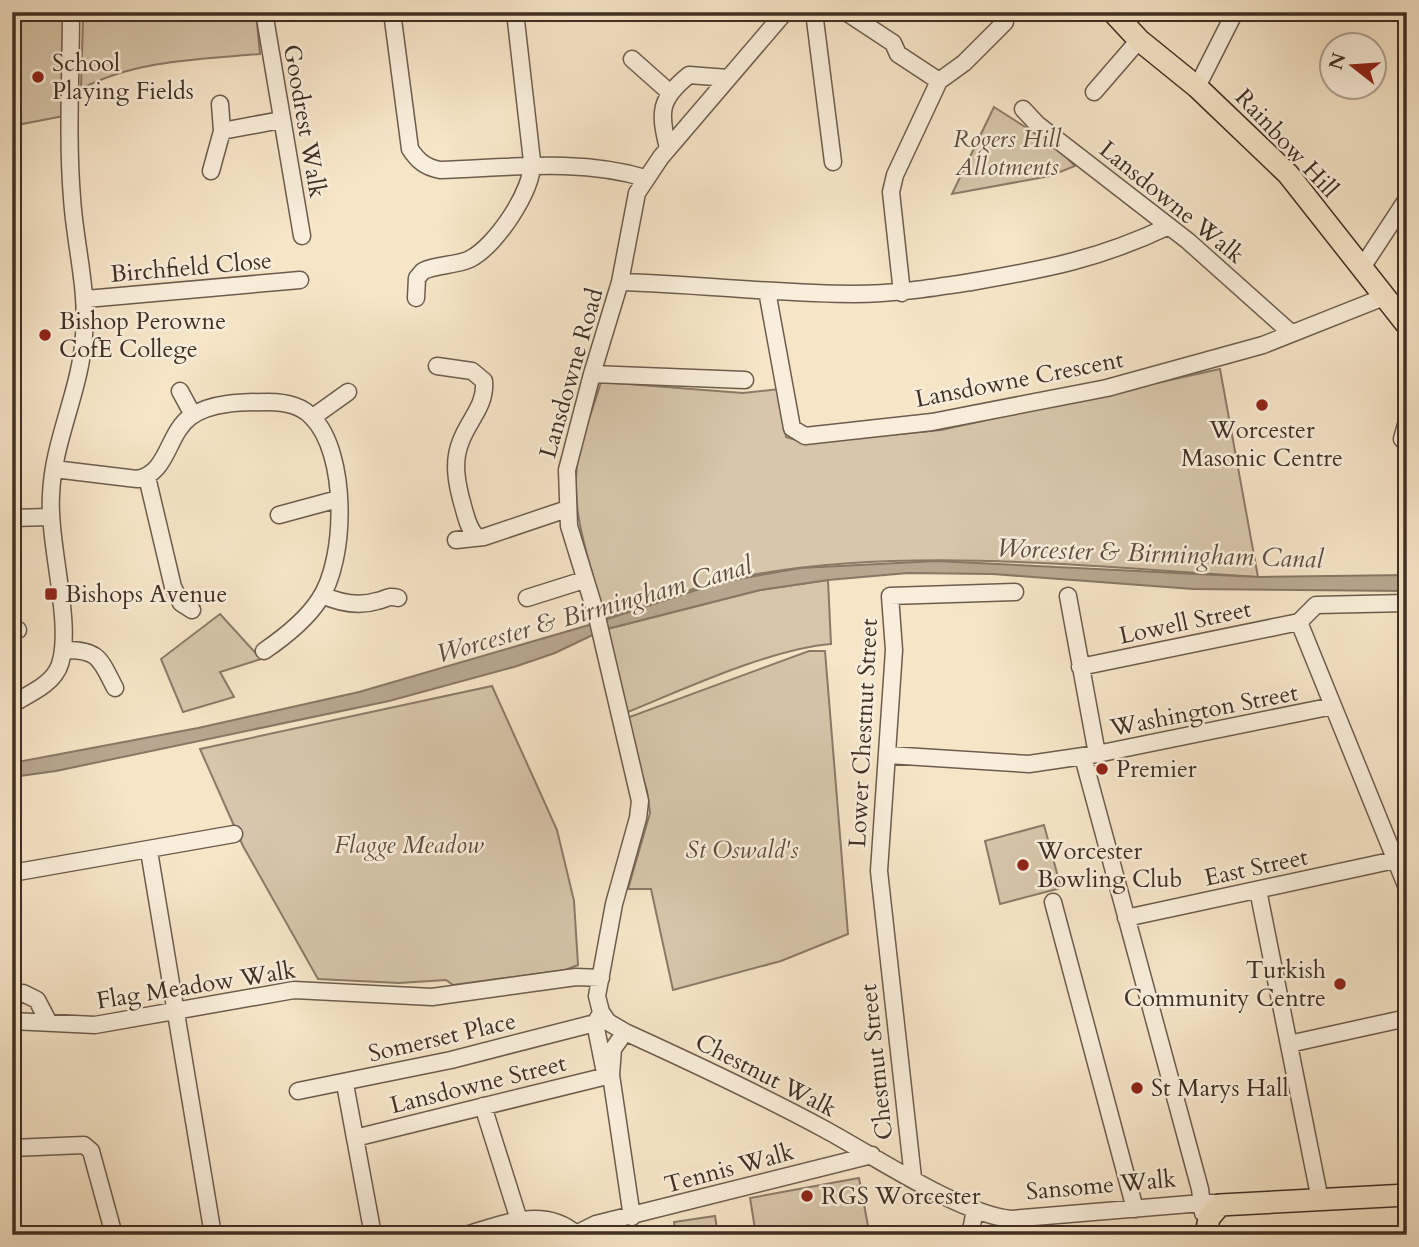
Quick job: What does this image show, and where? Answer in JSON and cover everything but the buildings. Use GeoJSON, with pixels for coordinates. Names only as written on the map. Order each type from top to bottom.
{"type":"FeatureCollection","features":[{"type":"Feature","properties":{"kind":"main road","name":"Rainbow Hill"},"geometry":{"type":"LineString","coordinates":[[1114,12],[1139,40],[1197,87],[1288,174],[1407,325]]}},
{"type":"Feature","properties":{"kind":"main road","name":"Sansome Walk"},"geometry":{"type":"LineString","coordinates":[[1231,1203],[1407,1195]]}},
{"type":"Feature","properties":{"kind":"main road"},"geometry":{"type":"LineString","coordinates":[[1205,1232],[1212,1211],[1231,1203]]}},
{"type":"Feature","properties":{"kind":"street"},"geometry":{"type":"LineString","coordinates":[[12,704],[53,676],[59,667],[63,650],[50,517],[54,469],[80,374],[86,299],[71,196],[71,12]]}},
{"type":"Feature","properties":{"kind":"street","name":"Goodrest Walk"},"geometry":{"type":"LineString","coordinates":[[264,12],[302,236]]}},
{"type":"Feature","properties":{"kind":"street"},"geometry":{"type":"LineString","coordinates":[[392,12],[410,149],[417,159],[428,167],[440,170],[533,167],[615,169],[645,178]]}},
{"type":"Feature","properties":{"kind":"street"},"geometry":{"type":"LineString","coordinates":[[416,298],[417,278],[423,271],[469,259],[493,240],[529,185],[533,167],[515,12]]}},
{"type":"Feature","properties":{"kind":"street","name":"Lansdowne Road"},"geometry":{"type":"LineString","coordinates":[[611,1074],[604,1068],[597,996],[614,904],[638,818],[639,801],[601,633],[584,580],[567,509],[567,470],[592,374],[621,282],[637,193],[668,148],[785,12]]}},
{"type":"Feature","properties":{"kind":"street"},"geometry":{"type":"LineString","coordinates":[[814,12],[833,162]]}},
{"type":"Feature","properties":{"kind":"street"},"geometry":{"type":"LineString","coordinates":[[846,12],[893,43],[898,54],[939,81]]}},
{"type":"Feature","properties":{"kind":"street"},"geometry":{"type":"LineString","coordinates":[[1197,87],[1235,12]]}},
{"type":"Feature","properties":{"kind":"street"},"geometry":{"type":"LineString","coordinates":[[902,293],[891,192],[895,175],[939,81],[964,63],[1005,22]]}},
{"type":"Feature","properties":{"kind":"street"},"geometry":{"type":"LineString","coordinates":[[1094,92],[1139,40]]}},
{"type":"Feature","properties":{"kind":"street"},"geometry":{"type":"LineString","coordinates":[[632,59],[668,91]]}},
{"type":"Feature","properties":{"kind":"street"},"geometry":{"type":"LineString","coordinates":[[668,148],[661,119],[668,91],[689,75],[728,78]]}},
{"type":"Feature","properties":{"kind":"street"},"geometry":{"type":"LineString","coordinates":[[211,171],[222,131],[220,104]]}},
{"type":"Feature","properties":{"kind":"street","name":"Lansdowne Walk"},"geometry":{"type":"LineString","coordinates":[[1023,109],[1037,124],[1169,226],[1290,332]]}},
{"type":"Feature","properties":{"kind":"street"},"geometry":{"type":"LineString","coordinates":[[222,131],[281,120]]}},
{"type":"Feature","properties":{"kind":"street"},"geometry":{"type":"LineString","coordinates":[[1361,269],[1407,199]]}},
{"type":"Feature","properties":{"kind":"street"},"geometry":{"type":"LineString","coordinates":[[621,282],[708,285],[767,291],[902,293],[1063,267],[1128,246],[1169,226]]}},
{"type":"Feature","properties":{"kind":"street","name":"Birchfield Close"},"geometry":{"type":"LineString","coordinates":[[86,299],[300,280]]}},
{"type":"Feature","properties":{"kind":"street","name":"Lansdowne Crescent"},"geometry":{"type":"LineString","coordinates":[[767,291],[792,428],[805,436],[932,422],[1107,388],[1263,345],[1290,332],[1384,297]]}},
{"type":"Feature","properties":{"kind":"street"},"geometry":{"type":"LineString","coordinates":[[437,366],[477,366],[484,381],[485,394],[461,439],[456,463],[460,498],[470,530],[476,536]]}},
{"type":"Feature","properties":{"kind":"street"},"geometry":{"type":"LineString","coordinates":[[592,374],[746,380]]}},
{"type":"Feature","properties":{"kind":"street"},"geometry":{"type":"LineString","coordinates":[[180,391],[193,415]]}},
{"type":"Feature","properties":{"kind":"street"},"geometry":{"type":"LineString","coordinates":[[313,417],[348,392]]}},
{"type":"Feature","properties":{"kind":"street"},"geometry":{"type":"LineString","coordinates":[[54,469],[137,480],[147,478],[156,470],[178,430],[193,415],[217,406],[286,403],[313,417],[323,431],[331,456],[338,499],[336,560],[322,595],[282,639],[264,651]]}},
{"type":"Feature","properties":{"kind":"street"},"geometry":{"type":"LineString","coordinates":[[1402,439],[1407,421]]}},
{"type":"Feature","properties":{"kind":"street"},"geometry":{"type":"LineString","coordinates":[[147,478],[173,587],[181,603],[192,610]]}},
{"type":"Feature","properties":{"kind":"street"},"geometry":{"type":"LineString","coordinates":[[279,515],[338,499]]}},
{"type":"Feature","properties":{"kind":"street"},"geometry":{"type":"LineString","coordinates":[[456,540],[484,537],[567,509]]}},
{"type":"Feature","properties":{"kind":"street"},"geometry":{"type":"LineString","coordinates":[[12,518],[50,517]]}},
{"type":"Feature","properties":{"kind":"street"},"geometry":{"type":"LineString","coordinates":[[527,598],[584,580]]}},
{"type":"Feature","properties":{"kind":"street","name":"Lower Chestnut Street"},"geometry":{"type":"LineString","coordinates":[[879,871],[894,650],[890,596],[1015,592]]}},
{"type":"Feature","properties":{"kind":"street"},"geometry":{"type":"LineString","coordinates":[[322,595],[347,603],[362,604],[381,601],[389,596],[398,598]]}},
{"type":"Feature","properties":{"kind":"street"},"geometry":{"type":"LineString","coordinates":[[1068,596],[1080,667],[1090,756],[1126,918],[1202,1203],[1205,1232]]}},
{"type":"Feature","properties":{"kind":"street"},"geometry":{"type":"LineString","coordinates":[[1407,603],[1316,605],[1299,622],[1407,888]]}},
{"type":"Feature","properties":{"kind":"street","name":"Lowell Street"},"geometry":{"type":"LineString","coordinates":[[1080,667],[1299,622]]}},
{"type":"Feature","properties":{"kind":"street"},"geometry":{"type":"LineString","coordinates":[[63,650],[88,651],[96,655],[115,688]]}},
{"type":"Feature","properties":{"kind":"street","name":"Washington Street"},"geometry":{"type":"LineString","coordinates":[[888,755],[1029,764],[1090,756],[1333,706]]}},
{"type":"Feature","properties":{"kind":"street"},"geometry":{"type":"LineString","coordinates":[[12,873],[234,834]]}},
{"type":"Feature","properties":{"kind":"street"},"geometry":{"type":"LineString","coordinates":[[149,851],[213,1235]]}},
{"type":"Feature","properties":{"kind":"street","name":"East Street"},"geometry":{"type":"LineString","coordinates":[[1126,918],[1395,860]]}},
{"type":"Feature","properties":{"kind":"street","name":"Chestnut Street"},"geometry":{"type":"LineString","coordinates":[[879,871],[912,1178]]}},
{"type":"Feature","properties":{"kind":"street"},"geometry":{"type":"LineString","coordinates":[[1258,890],[1320,1200]]}},
{"type":"Feature","properties":{"kind":"street"},"geometry":{"type":"LineString","coordinates":[[1053,902],[1135,1209]]}},
{"type":"Feature","properties":{"kind":"street","name":"Flag Meadow Walk"},"geometry":{"type":"LineString","coordinates":[[12,1021],[95,1025],[294,990],[432,997],[576,977],[601,978]]}},
{"type":"Feature","properties":{"kind":"street"},"geometry":{"type":"LineString","coordinates":[[12,997],[23,993],[37,1000],[48,1021]]}},
{"type":"Feature","properties":{"kind":"street","name":"Chestnut Walk"},"geometry":{"type":"LineString","coordinates":[[598,1018],[748,1087],[912,1178]]}},
{"type":"Feature","properties":{"kind":"street","name":"Somerset Place"},"geometry":{"type":"LineString","coordinates":[[298,1091],[345,1084],[598,1018]]}},
{"type":"Feature","properties":{"kind":"street"},"geometry":{"type":"LineString","coordinates":[[1289,1044],[1407,1018]]}},
{"type":"Feature","properties":{"kind":"street","name":"Lansdowne Road"},"geometry":{"type":"LineString","coordinates":[[625,1032],[612,1049],[611,1074],[632,1217]]}},
{"type":"Feature","properties":{"kind":"street","name":"Lansdowne Street"},"geometry":{"type":"LineString","coordinates":[[355,1138],[611,1074]]}},
{"type":"Feature","properties":{"kind":"street"},"geometry":{"type":"LineString","coordinates":[[345,1084],[373,1235]]}},
{"type":"Feature","properties":{"kind":"street"},"geometry":{"type":"LineString","coordinates":[[483,1106],[519,1220]]}},
{"type":"Feature","properties":{"kind":"street"},"geometry":{"type":"LineString","coordinates":[[837,1163],[847,1141]]}},
{"type":"Feature","properties":{"kind":"street"},"geometry":{"type":"LineString","coordinates":[[12,1148],[84,1146],[91,1151],[114,1235]]}},
{"type":"Feature","properties":{"kind":"street","name":"Tennis Walk"},"geometry":{"type":"LineString","coordinates":[[575,1234],[596,1224],[872,1155]]}},
{"type":"Feature","properties":{"kind":"street"},"geometry":{"type":"LineString","coordinates":[[912,1178],[975,1210],[970,1235]]}},
{"type":"Feature","properties":{"kind":"street","name":"Sansome Walk"},"geometry":{"type":"LineString","coordinates":[[975,1210],[993,1217],[1011,1219],[1202,1203],[1231,1203]]}},
{"type":"Feature","properties":{"kind":"street"},"geometry":{"type":"LineString","coordinates":[[466,1235],[519,1220],[561,1221],[575,1234]]}},
{"type":"Feature","properties":{"kind":"green space","name":"School Playing Fields"},"geometry":{"type":"Polygon","coordinates":[[[12,12],[63,12],[64,116],[12,126],[12,12]]]}},
{"type":"Feature","properties":{"kind":"green space"},"geometry":{"type":"Polygon","coordinates":[[[87,12],[256,12],[260,54],[146,66],[102,79],[81,89],[83,18],[87,12]]]}},
{"type":"Feature","properties":{"kind":"green space","name":"Rogers Hill Allotments"},"geometry":{"type":"Polygon","coordinates":[[[994,107],[1055,146],[1075,166],[1050,176],[952,194],[994,107]]]}},
{"type":"Feature","properties":{"kind":"green space"},"geometry":{"type":"Polygon","coordinates":[[[1220,369],[1258,577],[989,561],[853,563],[786,570],[722,581],[605,619],[583,538],[576,496],[579,454],[601,382],[743,393],[779,389],[786,437],[806,443],[941,430],[1220,369]]]}},
{"type":"Feature","properties":{"kind":"green space"},"geometry":{"type":"Polygon","coordinates":[[[828,580],[831,644],[807,647],[754,662],[623,714],[603,630],[760,590],[828,580]]]}},
{"type":"Feature","properties":{"kind":"green space"},"geometry":{"type":"Polygon","coordinates":[[[220,614],[261,659],[220,672],[234,697],[183,712],[161,659],[220,614]]]}},
{"type":"Feature","properties":{"kind":"green space","name":"St Oswald's"},"geometry":{"type":"Polygon","coordinates":[[[809,651],[825,651],[848,934],[781,961],[673,990],[651,889],[628,889],[650,813],[647,791],[624,719],[809,651]]]}},
{"type":"Feature","properties":{"kind":"green space","name":"Flagge Meadow"},"geometry":{"type":"Polygon","coordinates":[[[492,686],[557,830],[574,901],[578,965],[565,970],[453,985],[446,980],[399,983],[318,979],[243,846],[200,749],[492,686]]]}},
{"type":"Feature","properties":{"kind":"green space","name":"Worcester Bowling Club"},"geometry":{"type":"Polygon","coordinates":[[[1044,825],[1061,888],[1000,904],[985,841],[1044,825]]]}},
{"type":"Feature","properties":{"kind":"green space"},"geometry":{"type":"Polygon","coordinates":[[[859,1178],[869,1231],[845,1235],[756,1235],[750,1198],[859,1178]]]}},
{"type":"Feature","properties":{"kind":"green space"},"geometry":{"type":"Polygon","coordinates":[[[715,1216],[718,1235],[676,1235],[674,1222],[715,1216]]]}},
{"type":"Feature","properties":{"kind":"shaded area"},"geometry":{"type":"Polygon","coordinates":[[[936,561],[1258,577],[1407,575],[1407,591],[1193,589],[993,574],[908,573],[828,580],[760,590],[603,630],[555,653],[514,667],[389,701],[56,771],[12,777],[12,763],[198,728],[359,692],[589,625],[721,582],[801,568],[936,561]]]}},
{"type":"Feature","properties":{"kind":"place","name":"School Playing Fields"},"geometry":{"type":"Point","coordinates":[38,77]}},
{"type":"Feature","properties":{"kind":"place","name":"Bishop Perowne CofE College"},"geometry":{"type":"Point","coordinates":[45,335]}},
{"type":"Feature","properties":{"kind":"place","name":"Worcester Masonic Centre"},"geometry":{"type":"Point","coordinates":[1262,405]}},
{"type":"Feature","properties":{"kind":"place","name":"Bishops Avenue"},"geometry":{"type":"Point","coordinates":[51,594]}},
{"type":"Feature","properties":{"kind":"place","name":"Premier"},"geometry":{"type":"Point","coordinates":[1102,769]}},
{"type":"Feature","properties":{"kind":"place","name":"Worcester Bowling Club"},"geometry":{"type":"Point","coordinates":[1023,865]}},
{"type":"Feature","properties":{"kind":"place","name":"Turkish Community Centre"},"geometry":{"type":"Point","coordinates":[1340,984]}},
{"type":"Feature","properties":{"kind":"place","name":"St Marys Hall"},"geometry":{"type":"Point","coordinates":[1137,1088]}},
{"type":"Feature","properties":{"kind":"place","name":"RGS Worcester"},"geometry":{"type":"Point","coordinates":[807,1196]}},
{"type":"Feature","properties":{"kind":"water label","name":"Worcester & Birmingham Canal"},"geometry":{"type":"Point","coordinates":[1160,553]}},
{"type":"Feature","properties":{"kind":"water label","name":"Worcester & Birmingham Canal"},"geometry":{"type":"Point","coordinates":[594,609]}}]}
